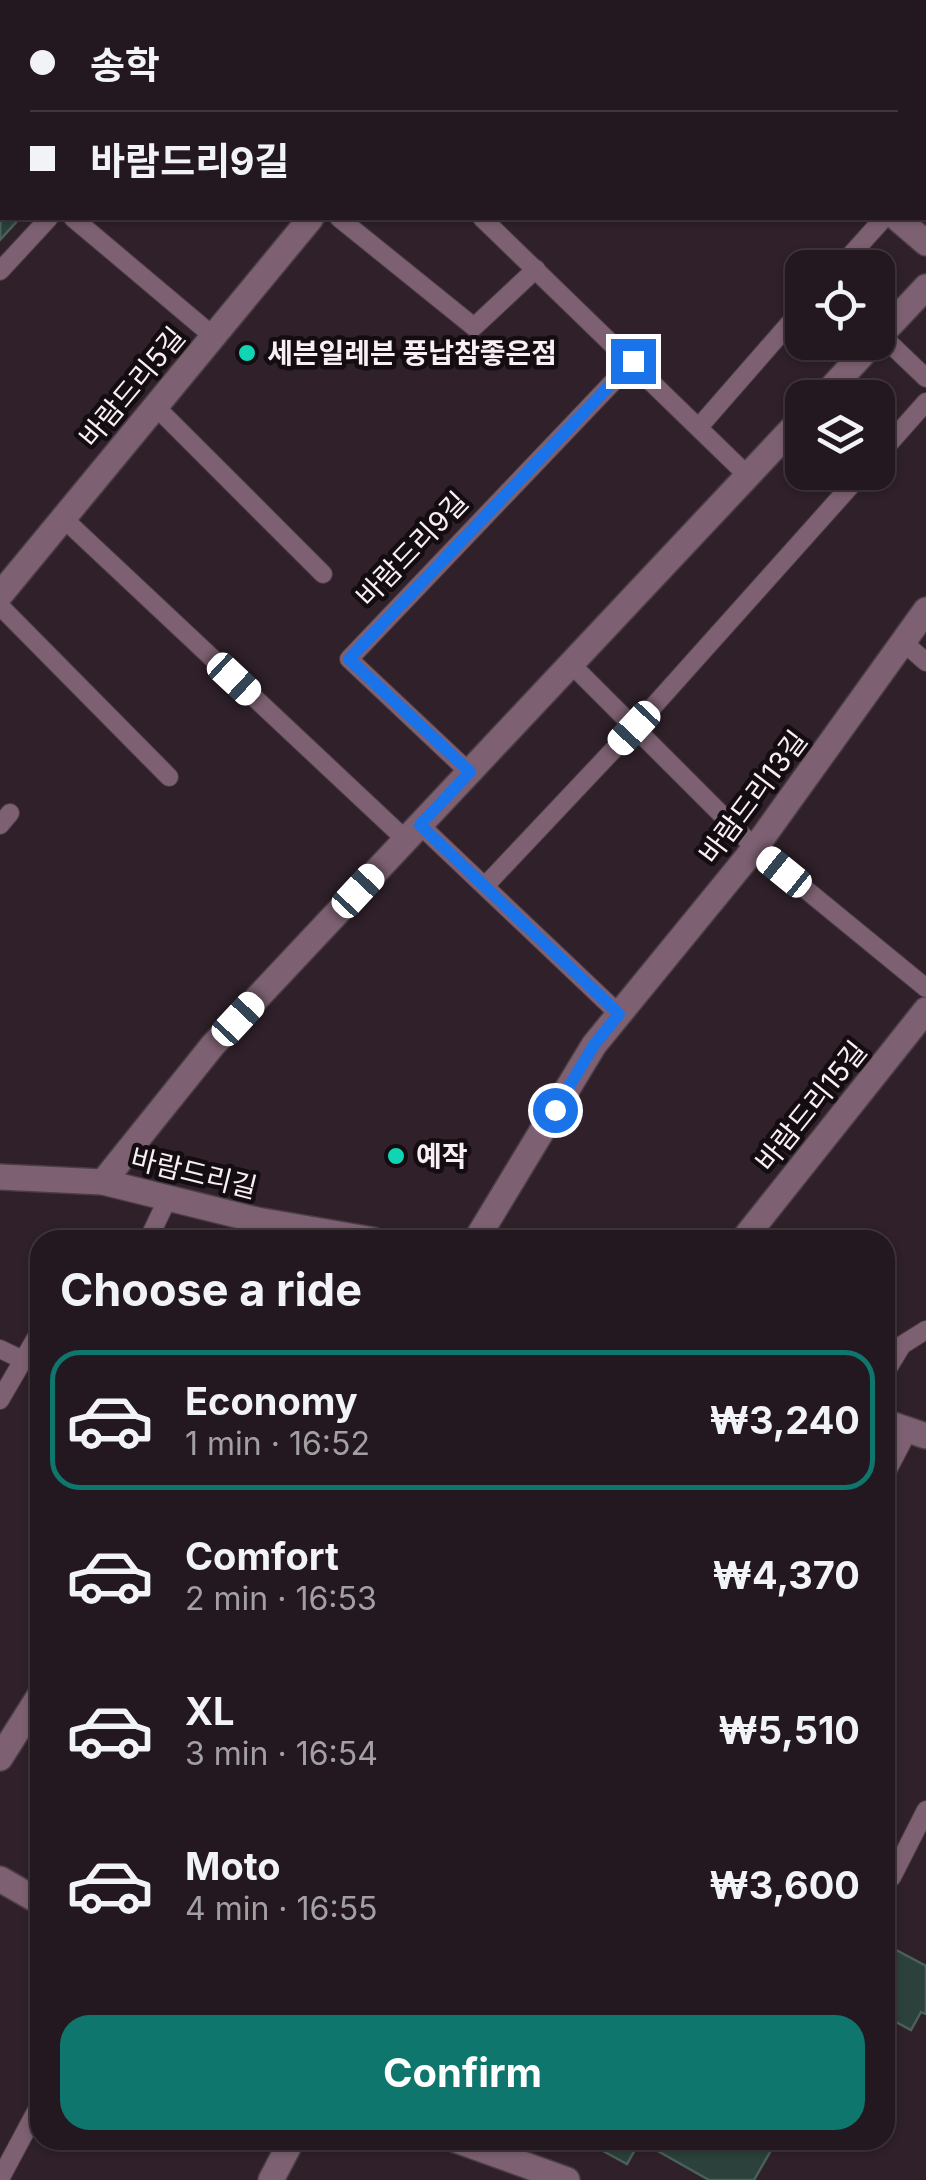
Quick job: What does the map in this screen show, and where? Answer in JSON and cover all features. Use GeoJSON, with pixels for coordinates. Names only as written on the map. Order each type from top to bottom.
{"type":"FeatureCollection","features":[{"type":"Feature","properties":{"kind":"street","name":"바람드리5길"},"geometry":{"type":"LineString","coordinates":[[0,595],[309,220]]}},
{"type":"Feature","properties":{"kind":"street"},"geometry":{"type":"LineString","coordinates":[[899,220],[926,243]]}},
{"type":"Feature","properties":{"kind":"street"},"geometry":{"type":"LineString","coordinates":[[895,319],[926,286]]}},
{"type":"Feature","properties":{"kind":"street"},"geometry":{"type":"LineString","coordinates":[[838,380],[857,360]]}},
{"type":"Feature","properties":{"kind":"street"},"geometry":{"type":"LineString","coordinates":[[103,1182],[213,1045],[785,436]]}},
{"type":"Feature","properties":{"kind":"street","name":"바람드리13길"},"geometry":{"type":"LineString","coordinates":[[482,1230],[594,1045],[755,848],[926,610]]}},
{"type":"Feature","properties":{"kind":"street","name":"바람드리15길"},"geometry":{"type":"LineString","coordinates":[[751,1230],[926,1010]]}},
{"type":"Feature","properties":{"kind":"street","name":"바람드리길"},"geometry":{"type":"LineString","coordinates":[[0,1177],[103,1182],[305,1230]]}},
{"type":"Feature","properties":{"kind":"street"},"geometry":{"type":"LineString","coordinates":[[0,1758],[30,1711]]}},
{"type":"Feature","properties":{"kind":"street"},"geometry":{"type":"LineString","coordinates":[[0,1879],[30,1896]]}},
{"type":"Feature","properties":{"kind":"street"},"geometry":{"type":"LineString","coordinates":[[271,2180],[287,2150]]}},
{"type":"Feature","properties":{"kind":"street"},"geometry":{"type":"LineString","coordinates":[[484,2150],[567,2180]]}},
{"type":"Feature","properties":{"kind":"lane"},"geometry":{"type":"LineString","coordinates":[[0,271],[47,220]]}},
{"type":"Feature","properties":{"kind":"lane"},"geometry":{"type":"LineString","coordinates":[[75,220],[213,336]]}},
{"type":"Feature","properties":{"kind":"lane"},"geometry":{"type":"LineString","coordinates":[[341,220],[474,327],[536,269]]}},
{"type":"Feature","properties":{"kind":"lane"},"geometry":{"type":"LineString","coordinates":[[484,220],[748,476]]}},
{"type":"Feature","properties":{"kind":"lane"},"geometry":{"type":"LineString","coordinates":[[856,250],[882,220]]}},
{"type":"Feature","properties":{"kind":"lane"},"geometry":{"type":"LineString","coordinates":[[699,426],[785,328]]}},
{"type":"Feature","properties":{"kind":"lane"},"geometry":{"type":"LineString","coordinates":[[895,353],[926,378]]}},
{"type":"Feature","properties":{"kind":"lane","name":"바람드리9길"},"geometry":{"type":"LineString","coordinates":[[470,772],[349,659],[633,361]]}},
{"type":"Feature","properties":{"kind":"lane"},"geometry":{"type":"LineString","coordinates":[[895,437],[926,402]]}},
{"type":"Feature","properties":{"kind":"lane"},"geometry":{"type":"LineString","coordinates":[[155,406],[323,574]]}},
{"type":"Feature","properties":{"kind":"lane"},"geometry":{"type":"LineString","coordinates":[[485,886],[634,728],[847,490]]}},
{"type":"Feature","properties":{"kind":"lane"},"geometry":{"type":"LineString","coordinates":[[63,518],[413,832],[485,886],[619,1014]]}},
{"type":"Feature","properties":{"kind":"lane"},"geometry":{"type":"LineString","coordinates":[[0,606],[169,777]]}},
{"type":"Feature","properties":{"kind":"lane"},"geometry":{"type":"LineString","coordinates":[[902,642],[926,662]]}},
{"type":"Feature","properties":{"kind":"lane"},"geometry":{"type":"LineString","coordinates":[[571,664],[755,848],[926,988]]}},
{"type":"Feature","properties":{"kind":"lane"},"geometry":{"type":"LineString","coordinates":[[153,1230],[168,1198]]}},
{"type":"Feature","properties":{"kind":"lane"},"geometry":{"type":"LineString","coordinates":[[895,1356],[902,1345],[926,1330]]}},
{"type":"Feature","properties":{"kind":"lane"},"geometry":{"type":"LineString","coordinates":[[0,1348],[23,1360]]}},
{"type":"Feature","properties":{"kind":"lane"},"geometry":{"type":"LineString","coordinates":[[0,1400],[30,1348]]}},
{"type":"Feature","properties":{"kind":"lane"},"geometry":{"type":"LineString","coordinates":[[895,1454],[906,1430]]}},
{"type":"Feature","properties":{"kind":"lane"},"geometry":{"type":"LineString","coordinates":[[895,1871],[926,1810]]}},
{"type":"Feature","properties":{"kind":"lane"},"geometry":{"type":"LineString","coordinates":[[0,2179],[30,2123]]}},
{"type":"Feature","properties":{"kind":"building"},"geometry":{"type":"Polygon","coordinates":[[[0,220],[18,220],[0,240],[0,220]]]}},
{"type":"Feature","properties":{"kind":"building"},"geometry":{"type":"Polygon","coordinates":[[[895,1949],[926,1966],[926,2014],[921,2012],[911,2030],[895,2021],[895,1949]]]}},
{"type":"Feature","properties":{"kind":"building"},"geometry":{"type":"Polygon","coordinates":[[[601,2150],[635,2150],[627,2164],[601,2150]]]}},
{"type":"Feature","properties":{"kind":"building"},"geometry":{"type":"Polygon","coordinates":[[[656,2150],[771,2150],[754,2180],[709,2180],[656,2150]]]}},
{"type":"Feature","properties":{"kind":"place","name":"세븐일레븐 풍납참좋은점"},"geometry":{"type":"Point","coordinates":[247,353]}},
{"type":"Feature","properties":{"kind":"place","name":"예작"},"geometry":{"type":"Point","coordinates":[396,1156]}},
{"type":"Feature","properties":{"kind":"route"},"geometry":{"type":"LineString","coordinates":[[555,1110],[594,1045],[619,1014],[420,825],[470,772],[349,659],[633,361]]}}]}
